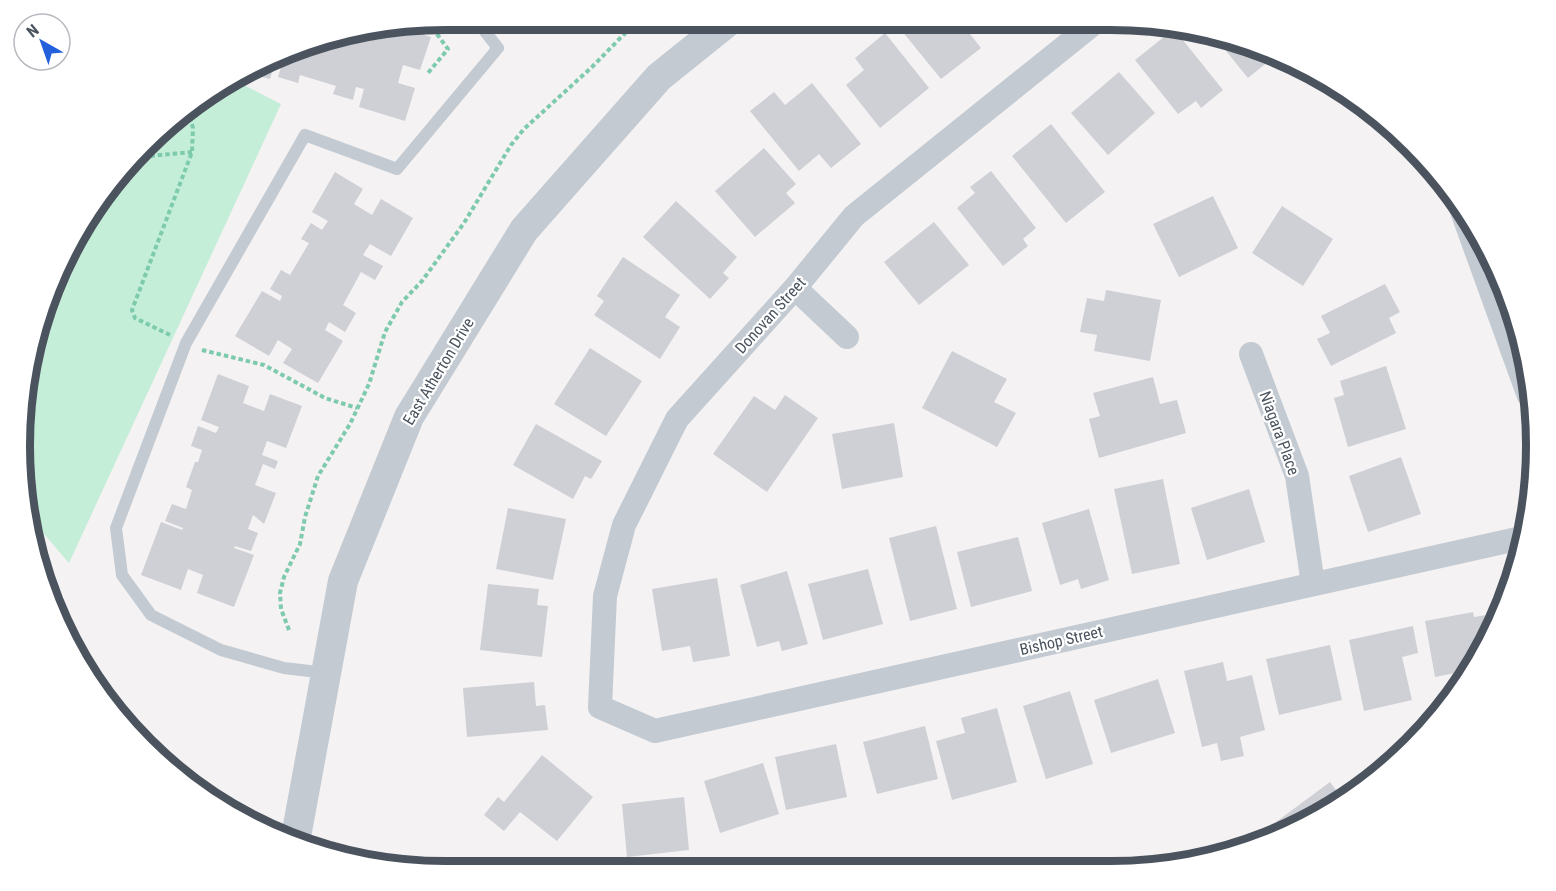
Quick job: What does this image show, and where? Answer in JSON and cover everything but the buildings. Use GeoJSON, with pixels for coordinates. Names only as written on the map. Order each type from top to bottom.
{"type":"FeatureCollection","features":[{"type":"Feature","properties":{"kind":"street","name":"East Atherton Drive"},"geometry":{"type":"LineString","coordinates":[[297,833],[343,581],[409,417],[524,230],[659,77],[718,30]]}},
{"type":"Feature","properties":{"kind":"street","name":"Donovan Street"},"geometry":{"type":"LineString","coordinates":[[600,707],[605,596],[624,525],[677,418],[795,288],[854,216],[1086,30]]}},
{"type":"Feature","properties":{"kind":"street"},"geometry":{"type":"LineString","coordinates":[[1486,268],[1514,345]]}},
{"type":"Feature","properties":{"kind":"street"},"geometry":{"type":"LineString","coordinates":[[795,288],[848,337]]}},
{"type":"Feature","properties":{"kind":"street","name":"Niagara Place"},"geometry":{"type":"LineString","coordinates":[[1251,354],[1297,476],[1313,584]]}},
{"type":"Feature","properties":{"kind":"street","name":"Bishop Street"},"geometry":{"type":"LineString","coordinates":[[600,707],[655,731],[1515,539]]}},
{"type":"Feature","properties":{"kind":"lane"},"geometry":{"type":"LineString","coordinates":[[326,673],[284,668],[221,650],[151,615],[122,575],[116,528],[186,343],[305,135],[397,169],[498,48],[484,30]]}},
{"type":"Feature","properties":{"kind":"path"},"geometry":{"type":"LineString","coordinates":[[428,73],[448,49],[434,30]]}},
{"type":"Feature","properties":{"kind":"path"},"geometry":{"type":"LineString","coordinates":[[289,630],[281,609],[280,593],[284,577],[300,544],[307,509],[318,476],[350,424],[369,384],[385,332],[402,302],[422,281],[464,223],[511,145],[524,129],[592,67],[628,30]]}},
{"type":"Feature","properties":{"kind":"path"},"geometry":{"type":"LineString","coordinates":[[144,160],[150,156],[192,152]]}},
{"type":"Feature","properties":{"kind":"green space"},"geometry":{"type":"Polygon","coordinates":[[[242,84],[281,104],[69,563],[38,527],[31,473],[31,418],[34,391],[38,364],[52,312],[86,238],[100,215],[133,172],[172,133],[193,116],[242,84]]]}}]}
